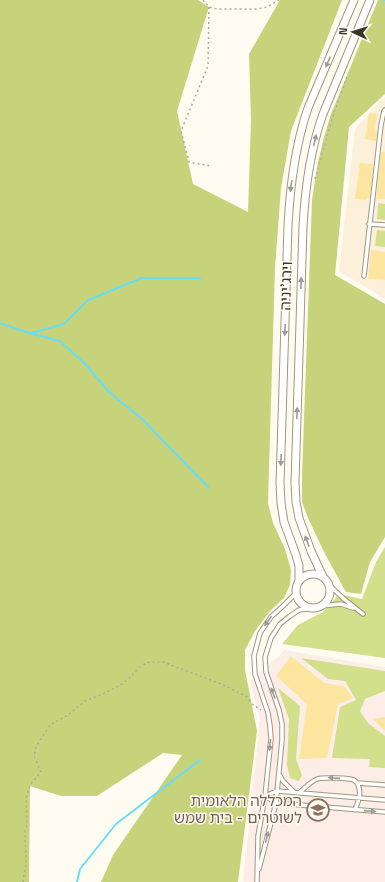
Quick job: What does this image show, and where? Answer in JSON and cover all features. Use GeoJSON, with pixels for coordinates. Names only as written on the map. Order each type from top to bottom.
{"type":"FeatureCollection","features":[{"type":"Feature","properties":{"kind":"street","name":"וירג'יניה"},"geometry":{"type":"LineString","coordinates":[[299,580],[299,566],[284,522],[280,483],[290,195],[299,142],[308,108],[354,0]]}},
{"type":"Feature","properties":{"kind":"street","name":"וירג'יניה"},"geometry":{"type":"LineString","coordinates":[[322,577],[299,518],[295,483],[305,196],[317,128],[370,0]]}},
{"type":"Feature","properties":{"kind":"street"},"geometry":{"type":"LineString","coordinates":[[307,574],[318,574],[322,577],[329,585],[330,590],[328,599],[321,606],[308,608],[297,598],[297,584],[299,580],[307,574]]}},
{"type":"Feature","properties":{"kind":"lane"},"geometry":{"type":"LineString","coordinates":[[364,276],[381,125],[385,110]]}},
{"type":"Feature","properties":{"kind":"lane"},"geometry":{"type":"LineString","coordinates":[[370,224],[385,225]]}},
{"type":"Feature","properties":{"kind":"lane"},"geometry":{"type":"LineString","coordinates":[[329,585],[344,599],[364,614]]}},
{"type":"Feature","properties":{"kind":"lane"},"geometry":{"type":"LineString","coordinates":[[258,875],[258,836],[265,796],[270,726],[268,713],[255,674],[254,656],[260,633],[264,627],[271,617],[296,593]]}},
{"type":"Feature","properties":{"kind":"lane"},"geometry":{"type":"LineString","coordinates":[[321,606],[341,604],[358,610]]}},
{"type":"Feature","properties":{"kind":"lane"},"geometry":{"type":"LineString","coordinates":[[257,882],[276,803],[282,740],[282,724],[279,710],[266,672],[265,657],[270,638],[280,624],[300,610],[313,608]]}},
{"type":"Feature","properties":{"kind":"lane"},"geometry":{"type":"LineString","coordinates":[[279,773],[294,792]]}},
{"type":"Feature","properties":{"kind":"lane"},"geometry":{"type":"LineString","coordinates":[[300,793],[308,784],[318,778],[353,780],[358,783],[385,786]]}},
{"type":"Feature","properties":{"kind":"lane"},"geometry":{"type":"LineString","coordinates":[[355,810],[360,789],[358,783]]}},
{"type":"Feature","properties":{"kind":"lane"},"geometry":{"type":"LineString","coordinates":[[265,796],[277,791],[385,800]]}},
{"type":"Feature","properties":{"kind":"lane"},"geometry":{"type":"LineString","coordinates":[[265,796],[276,803],[385,812]]}},
{"type":"Feature","properties":{"kind":"path"},"geometry":{"type":"LineString","coordinates":[[203,0],[209,7],[217,9],[256,9],[267,7],[280,0]]}},
{"type":"Feature","properties":{"kind":"path"},"geometry":{"type":"LineString","coordinates":[[209,7],[208,66],[181,131],[189,162],[211,166]]}},
{"type":"Feature","properties":{"kind":"path"},"geometry":{"type":"LineString","coordinates":[[315,180],[333,116],[348,73]]}},
{"type":"Feature","properties":{"kind":"path"},"geometry":{"type":"LineString","coordinates":[[23,882],[26,863],[26,798],[30,785],[41,772],[34,756],[36,747],[50,725],[68,715],[85,701],[124,683],[142,665],[150,662],[163,662],[224,685],[247,697],[259,710],[268,713]]}},
{"type":"Feature","properties":{"kind":"shaded area"},"geometry":{"type":"Polygon","coordinates":[[[385,97],[385,299],[339,271],[355,129],[385,97]]]}},
{"type":"Feature","properties":{"kind":"shaded area","name":"המכללה הלאומית לשוטרים - בית שמש"},"geometry":{"type":"Polygon","coordinates":[[[285,650],[385,667],[385,882],[243,882],[260,719],[250,682],[285,650]]]}},
{"type":"Feature","properties":{"kind":"green space"},"geometry":{"type":"Polygon","coordinates":[[[0,0],[198,0],[209,7],[177,111],[193,184],[248,212],[251,120],[249,54],[280,0],[342,0],[291,131],[281,188],[275,268],[268,503],[273,523],[285,549],[291,570],[290,585],[284,598],[270,611],[255,631],[245,650],[245,670],[257,731],[238,882],[101,882],[113,855],[182,755],[163,753],[97,796],[61,796],[30,786],[29,882],[0,882],[0,0]]]}},
{"type":"Feature","properties":{"kind":"green space"},"geometry":{"type":"Polygon","coordinates":[[[378,0],[385,0],[385,94],[349,127],[335,275],[385,304],[385,537],[370,562],[361,594],[346,592],[324,552],[302,502],[302,475],[312,200],[318,162],[331,114],[378,0]]]}},
{"type":"Feature","properties":{"kind":"green space"},"geometry":{"type":"Polygon","coordinates":[[[378,203],[385,204],[385,220],[377,219],[378,203]]]}},
{"type":"Feature","properties":{"kind":"green space"},"geometry":{"type":"Polygon","coordinates":[[[377,230],[385,231],[385,247],[375,246],[377,230]]]}},
{"type":"Feature","properties":{"kind":"green space"},"geometry":{"type":"Polygon","coordinates":[[[385,547],[385,658],[282,644],[298,625],[323,612],[339,594],[362,599],[376,562],[385,547]]]}},
{"type":"Feature","properties":{"kind":"green space"},"geometry":{"type":"Polygon","coordinates":[[[301,658],[385,671],[385,691],[365,699],[360,711],[368,723],[385,736],[385,768],[369,767],[370,759],[332,758],[340,707],[356,700],[345,681],[328,679],[301,658]]]}},
{"type":"Feature","properties":{"kind":"green space"},"geometry":{"type":"Polygon","coordinates":[[[278,688],[300,706],[296,759],[302,775],[299,781],[290,778],[287,765],[289,719],[278,688]]]}},
{"type":"Feature","properties":{"kind":"building"},"geometry":{"type":"Polygon","coordinates":[[[369,113],[377,114],[375,131],[377,131],[376,141],[365,139],[369,113]]]}},
{"type":"Feature","properties":{"kind":"building"},"geometry":{"type":"Polygon","coordinates":[[[381,152],[385,152],[385,199],[376,199],[381,152]]]}},
{"type":"Feature","properties":{"kind":"building"},"geometry":{"type":"Polygon","coordinates":[[[360,163],[373,164],[370,198],[367,198],[366,200],[355,199],[360,163]]]}},
{"type":"Feature","properties":{"kind":"building"},"geometry":{"type":"Polygon","coordinates":[[[371,250],[385,252],[385,280],[368,279],[371,250]]]}},
{"type":"Feature","properties":{"kind":"building"},"geometry":{"type":"Polygon","coordinates":[[[291,656],[324,683],[344,686],[353,698],[338,704],[327,758],[299,759],[307,704],[276,676],[291,656]]]}},
{"type":"Feature","properties":{"kind":"building"},"geometry":{"type":"Polygon","coordinates":[[[385,717],[385,731],[373,719],[385,717]]]}},
{"type":"Feature","properties":{"kind":"waterway"},"geometry":{"type":"LineString","coordinates":[[31,333],[64,324],[88,300],[142,278],[200,278]]}},
{"type":"Feature","properties":{"kind":"waterway"},"geometry":{"type":"LineString","coordinates":[[0,323],[29,333],[60,341],[85,364],[109,392],[143,420],[208,487]]}},
{"type":"Feature","properties":{"kind":"waterway"},"geometry":{"type":"LineString","coordinates":[[77,882],[80,869],[116,824],[200,760]]}},
{"type":"Feature","properties":{"kind":"place","name":"המכללה הלאומית לשוטרים - בית שמש"},"geometry":{"type":"Point","coordinates":[318,810]}}]}
